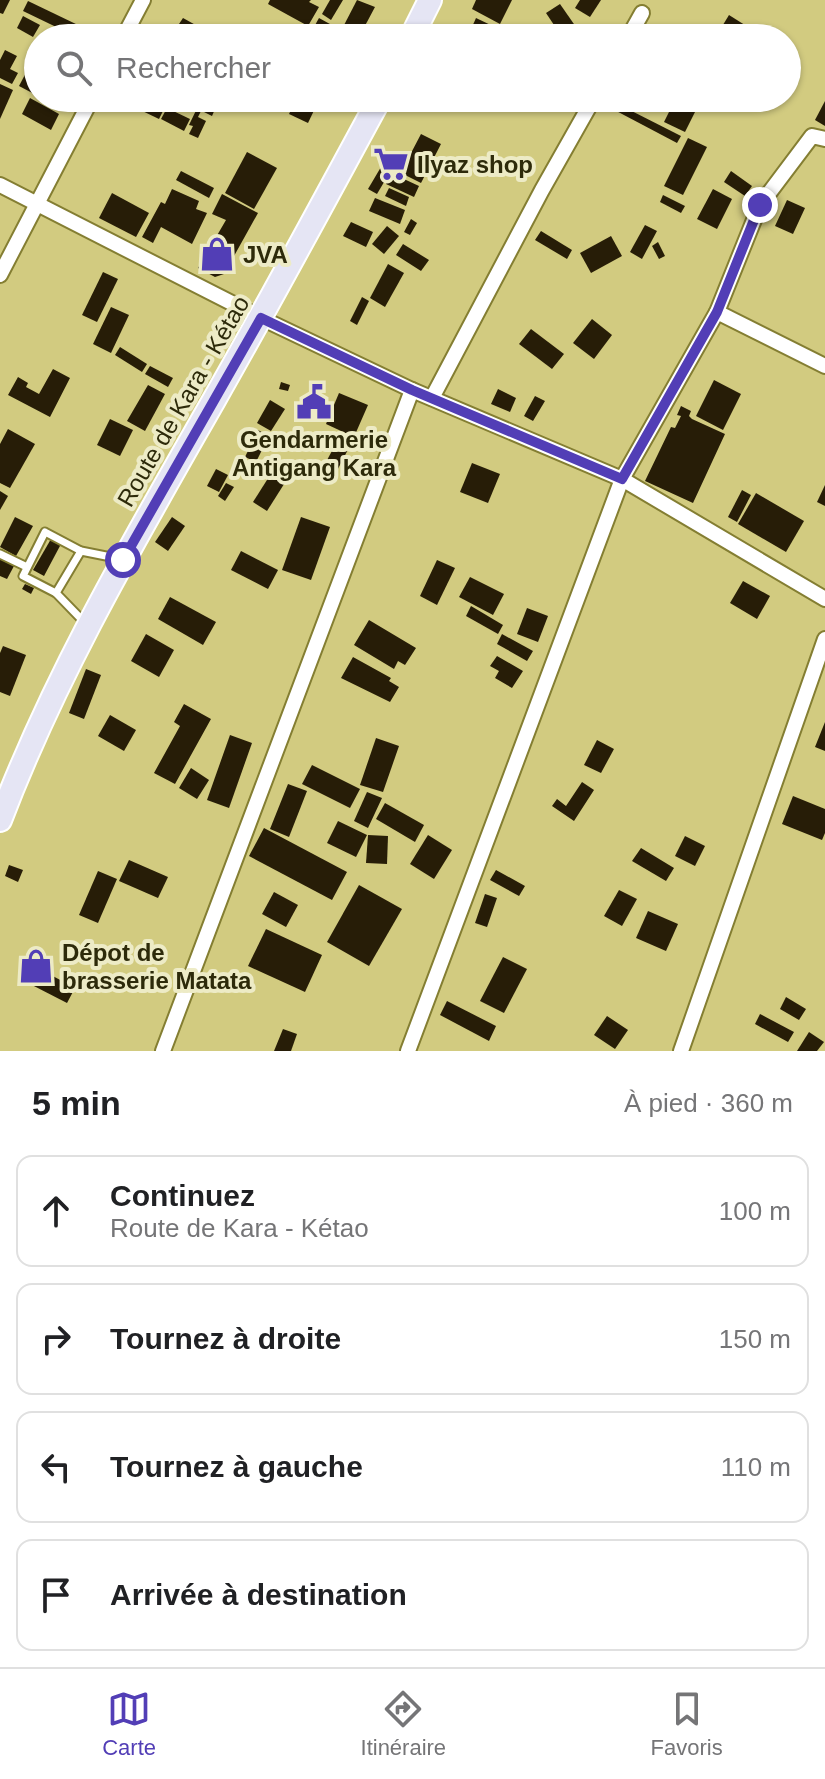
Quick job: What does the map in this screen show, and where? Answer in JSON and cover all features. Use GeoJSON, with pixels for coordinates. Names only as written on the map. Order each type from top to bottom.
{"type":"FeatureCollection","features":[{"type":"Feature","properties":{"kind":"main road"},"geometry":{"type":"LineString","coordinates":[[418,24],[430,0]]}},
{"type":"Feature","properties":{"kind":"main road","name":"Route de Kara - Kétao"},"geometry":{"type":"LineString","coordinates":[[1,813],[88,626],[372,112]]}},
{"type":"Feature","properties":{"kind":"street"},"geometry":{"type":"LineString","coordinates":[[130,24],[143,0]]}},
{"type":"Feature","properties":{"kind":"street"},"geometry":{"type":"LineString","coordinates":[[636,24],[642,13]]}},
{"type":"Feature","properties":{"kind":"street"},"geometry":{"type":"LineString","coordinates":[[0,275],[85,112]]}},
{"type":"Feature","properties":{"kind":"street"},"geometry":{"type":"LineString","coordinates":[[432,398],[586,112]]}},
{"type":"Feature","properties":{"kind":"street"},"geometry":{"type":"LineString","coordinates":[[408,1051],[622,479],[717,312],[760,205],[812,136],[825,139]]}},
{"type":"Feature","properties":{"kind":"street"},"geometry":{"type":"LineString","coordinates":[[0,185],[261,318],[412,390],[622,479],[825,599]]}},
{"type":"Feature","properties":{"kind":"street"},"geometry":{"type":"LineString","coordinates":[[717,312],[825,366]]}},
{"type":"Feature","properties":{"kind":"street"},"geometry":{"type":"LineString","coordinates":[[163,1051],[412,390]]}},
{"type":"Feature","properties":{"kind":"street"},"geometry":{"type":"LineString","coordinates":[[681,1051],[825,639]]}},
{"type":"Feature","properties":{"kind":"lane"},"geometry":{"type":"LineString","coordinates":[[88,626],[56,593],[23,576],[45,532],[81,551],[123,560]]}},
{"type":"Feature","properties":{"kind":"lane"},"geometry":{"type":"LineString","coordinates":[[56,593],[81,551]]}},
{"type":"Feature","properties":{"kind":"lane"},"geometry":{"type":"LineString","coordinates":[[0,554],[27,567]]}},
{"type":"Feature","properties":{"kind":"building"},"geometry":{"type":"Polygon","coordinates":[[[0,0],[10,0],[3,14],[0,13],[0,0]]]}},
{"type":"Feature","properties":{"kind":"building"},"geometry":{"type":"Polygon","coordinates":[[[270,0],[311,0],[309,2],[319,7],[309,24],[304,24],[268,4],[270,0]]]}},
{"type":"Feature","properties":{"kind":"building"},"geometry":{"type":"Polygon","coordinates":[[[330,0],[343,0],[331,20],[322,14],[330,0]]]}},
{"type":"Feature","properties":{"kind":"building"},"geometry":{"type":"Polygon","coordinates":[[[357,0],[375,7],[366,24],[345,24],[357,0]]]}},
{"type":"Feature","properties":{"kind":"building"},"geometry":{"type":"Polygon","coordinates":[[[476,0],[512,0],[500,24],[472,9],[476,0]]]}},
{"type":"Feature","properties":{"kind":"building"},"geometry":{"type":"Polygon","coordinates":[[[580,0],[601,0],[590,17],[575,8],[580,0]]]}},
{"type":"Feature","properties":{"kind":"building"},"geometry":{"type":"Polygon","coordinates":[[[28,1],[76,24],[50,24],[23,11],[28,1]]]}},
{"type":"Feature","properties":{"kind":"building"},"geometry":{"type":"Polygon","coordinates":[[[560,4],[574,24],[553,24],[546,13],[560,4]]]}},
{"type":"Feature","properties":{"kind":"building"},"geometry":{"type":"Polygon","coordinates":[[[729,15],[743,24],[724,24],[729,15]]]}},
{"type":"Feature","properties":{"kind":"building"},"geometry":{"type":"Polygon","coordinates":[[[23,16],[38,24],[24,24],[24,32],[17,28],[23,16]]]}},
{"type":"Feature","properties":{"kind":"building"},"geometry":{"type":"Polygon","coordinates":[[[183,18],[194,24],[179,24],[183,18]]]}},
{"type":"Feature","properties":{"kind":"building"},"geometry":{"type":"Polygon","coordinates":[[[319,18],[330,24],[316,24],[319,18]]]}},
{"type":"Feature","properties":{"kind":"building"},"geometry":{"type":"Polygon","coordinates":[[[476,18],[489,24],[473,24],[476,18]]]}},
{"type":"Feature","properties":{"kind":"building"},"geometry":{"type":"Polygon","coordinates":[[[5,50],[17,56],[10,69],[18,73],[12,84],[0,78],[0,60],[5,50]]]}},
{"type":"Feature","properties":{"kind":"building"},"geometry":{"type":"Polygon","coordinates":[[[0,84],[13,90],[0,119],[0,84]]]}},
{"type":"Feature","properties":{"kind":"building"},"geometry":{"type":"Polygon","coordinates":[[[825,101],[825,126],[815,120],[825,101]]]}},
{"type":"Feature","properties":{"kind":"building"},"geometry":{"type":"Polygon","coordinates":[[[24,110],[59,114],[51,130],[22,114],[24,110]]]}},
{"type":"Feature","properties":{"kind":"building"},"geometry":{"type":"Polygon","coordinates":[[[144,112],[162,112],[159,119],[144,112]]]}},
{"type":"Feature","properties":{"kind":"building"},"geometry":{"type":"Polygon","coordinates":[[[165,112],[175,112],[190,119],[184,131],[161,119],[165,112]]]}},
{"type":"Feature","properties":{"kind":"building"},"geometry":{"type":"Polygon","coordinates":[[[195,112],[200,112],[198,117],[206,121],[198,138],[189,134],[193,126],[189,125],[195,112]]]}},
{"type":"Feature","properties":{"kind":"building"},"geometry":{"type":"Polygon","coordinates":[[[290,112],[313,112],[308,123],[290,112]]]}},
{"type":"Feature","properties":{"kind":"building"},"geometry":{"type":"Polygon","coordinates":[[[618,112],[634,112],[681,136],[677,143],[618,112]]]}},
{"type":"Feature","properties":{"kind":"building"},"geometry":{"type":"Polygon","coordinates":[[[669,112],[695,112],[685,132],[664,122],[669,112]]]}},
{"type":"Feature","properties":{"kind":"building"},"geometry":{"type":"Polygon","coordinates":[[[421,134],[441,144],[421,183],[393,169],[394,166],[392,169],[387,166],[392,157],[400,161],[405,152],[410,155],[421,134]]]}},
{"type":"Feature","properties":{"kind":"building"},"geometry":{"type":"Polygon","coordinates":[[[688,138],[707,147],[683,195],[664,186],[688,138]]]}},
{"type":"Feature","properties":{"kind":"building"},"geometry":{"type":"Polygon","coordinates":[[[247,152],[277,168],[254,209],[225,193],[247,152]]]}},
{"type":"Feature","properties":{"kind":"building"},"geometry":{"type":"Polygon","coordinates":[[[381,167],[390,172],[377,194],[368,189],[381,167]]]}},
{"type":"Feature","properties":{"kind":"building"},"geometry":{"type":"Polygon","coordinates":[[[181,171],[214,188],[209,198],[176,180],[181,171]]]}},
{"type":"Feature","properties":{"kind":"building"},"geometry":{"type":"Polygon","coordinates":[[[731,171],[752,186],[745,196],[724,182],[731,171]]]}},
{"type":"Feature","properties":{"kind":"building"},"geometry":{"type":"Polygon","coordinates":[[[391,173],[419,186],[414,197],[386,184],[391,173]]]}},
{"type":"Feature","properties":{"kind":"building"},"geometry":{"type":"Polygon","coordinates":[[[389,188],[409,197],[406,206],[385,196],[389,188]]]}},
{"type":"Feature","properties":{"kind":"building"},"geometry":{"type":"Polygon","coordinates":[[[172,189],[199,201],[196,209],[207,213],[192,244],[161,227],[153,243],[142,237],[161,202],[165,204],[172,189]]]}},
{"type":"Feature","properties":{"kind":"building"},"geometry":{"type":"Polygon","coordinates":[[[713,189],[732,199],[717,229],[697,219],[713,189]]]}},
{"type":"Feature","properties":{"kind":"building"},"geometry":{"type":"Polygon","coordinates":[[[112,193],[149,213],[136,237],[99,218],[112,193]]]}},
{"type":"Feature","properties":{"kind":"building"},"geometry":{"type":"Polygon","coordinates":[[[222,194],[258,213],[224,274],[215,277],[198,268],[226,220],[212,214],[222,194]]]}},
{"type":"Feature","properties":{"kind":"building"},"geometry":{"type":"Polygon","coordinates":[[[663,195],[685,206],[681,213],[660,202],[663,195]]]}},
{"type":"Feature","properties":{"kind":"building"},"geometry":{"type":"Polygon","coordinates":[[[375,198],[405,210],[400,224],[369,211],[375,198]]]}},
{"type":"Feature","properties":{"kind":"building"},"geometry":{"type":"Polygon","coordinates":[[[787,200],[805,208],[793,234],[775,226],[787,200]]]}},
{"type":"Feature","properties":{"kind":"building"},"geometry":{"type":"Polygon","coordinates":[[[411,219],[417,223],[410,235],[404,232],[411,219]]]}},
{"type":"Feature","properties":{"kind":"building"},"geometry":{"type":"Polygon","coordinates":[[[351,222],[373,232],[366,247],[343,236],[351,222]]]}},
{"type":"Feature","properties":{"kind":"building"},"geometry":{"type":"Polygon","coordinates":[[[645,225],[657,231],[642,259],[630,252],[645,225]]]}},
{"type":"Feature","properties":{"kind":"building"},"geometry":{"type":"Polygon","coordinates":[[[387,226],[399,236],[384,254],[372,244],[387,226]]]}},
{"type":"Feature","properties":{"kind":"building"},"geometry":{"type":"Polygon","coordinates":[[[541,231],[572,250],[567,259],[535,240],[541,231]]]}},
{"type":"Feature","properties":{"kind":"building"},"geometry":{"type":"Polygon","coordinates":[[[611,236],[622,256],[591,273],[580,253],[611,236]]]}},
{"type":"Feature","properties":{"kind":"building"},"geometry":{"type":"Polygon","coordinates":[[[658,242],[665,256],[659,259],[652,246],[658,242]]]}},
{"type":"Feature","properties":{"kind":"building"},"geometry":{"type":"Polygon","coordinates":[[[403,244],[429,260],[421,271],[396,255],[403,244]]]}},
{"type":"Feature","properties":{"kind":"building"},"geometry":{"type":"Polygon","coordinates":[[[388,264],[404,273],[385,307],[370,298],[388,264]]]}},
{"type":"Feature","properties":{"kind":"building"},"geometry":{"type":"Polygon","coordinates":[[[103,272],[118,279],[97,322],[82,315],[103,272]]]}},
{"type":"Feature","properties":{"kind":"building"},"geometry":{"type":"Polygon","coordinates":[[[362,297],[369,301],[357,325],[350,321],[362,297]]]}},
{"type":"Feature","properties":{"kind":"building"},"geometry":{"type":"Polygon","coordinates":[[[111,307],[129,315],[111,353],[93,344],[111,307]]]}},
{"type":"Feature","properties":{"kind":"building"},"geometry":{"type":"Polygon","coordinates":[[[592,319],[612,335],[594,359],[573,343],[592,319]]]}},
{"type":"Feature","properties":{"kind":"building"},"geometry":{"type":"Polygon","coordinates":[[[531,329],[564,354],[552,369],[519,344],[531,329]]]}},
{"type":"Feature","properties":{"kind":"building"},"geometry":{"type":"Polygon","coordinates":[[[120,347],[147,364],[142,372],[115,355],[120,347]]]}},
{"type":"Feature","properties":{"kind":"building"},"geometry":{"type":"Polygon","coordinates":[[[150,366],[173,378],[168,387],[145,374],[150,366]]]}},
{"type":"Feature","properties":{"kind":"building"},"geometry":{"type":"Polygon","coordinates":[[[53,369],[70,378],[50,417],[8,395],[18,377],[28,383],[26,387],[39,394],[53,369]]]}},
{"type":"Feature","properties":{"kind":"building"},"geometry":{"type":"Polygon","coordinates":[[[714,380],[741,394],[723,430],[696,416],[714,380]]]}},
{"type":"Feature","properties":{"kind":"building"},"geometry":{"type":"Polygon","coordinates":[[[281,382],[290,385],[288,391],[279,389],[281,382]]]}},
{"type":"Feature","properties":{"kind":"building"},"geometry":{"type":"Polygon","coordinates":[[[148,385],[165,394],[145,431],[127,421],[148,385]]]}},
{"type":"Feature","properties":{"kind":"building"},"geometry":{"type":"Polygon","coordinates":[[[498,389],[516,398],[510,412],[491,404],[498,389]]]}},
{"type":"Feature","properties":{"kind":"building"},"geometry":{"type":"Polygon","coordinates":[[[339,393],[368,405],[354,437],[326,424],[339,393]]]}},
{"type":"Feature","properties":{"kind":"building"},"geometry":{"type":"Polygon","coordinates":[[[535,396],[545,401],[533,421],[524,416],[535,396]]]}},
{"type":"Feature","properties":{"kind":"building"},"geometry":{"type":"Polygon","coordinates":[[[270,400],[285,409],[271,431],[257,423],[270,400]]]}},
{"type":"Feature","properties":{"kind":"building"},"geometry":{"type":"Polygon","coordinates":[[[681,406],[691,411],[689,416],[692,419],[725,434],[693,503],[645,481],[671,427],[675,428],[681,416],[677,415],[681,406]]]}},
{"type":"Feature","properties":{"kind":"building"},"geometry":{"type":"Polygon","coordinates":[[[110,419],[133,430],[120,456],[97,445],[110,419]]]}},
{"type":"Feature","properties":{"kind":"building"},"geometry":{"type":"Polygon","coordinates":[[[8,429],[35,444],[10,488],[0,483],[0,444],[8,429]]]}},
{"type":"Feature","properties":{"kind":"building"},"geometry":{"type":"Polygon","coordinates":[[[258,430],[269,436],[256,462],[245,457],[258,430]]]}},
{"type":"Feature","properties":{"kind":"building"},"geometry":{"type":"Polygon","coordinates":[[[341,434],[353,440],[330,484],[318,477],[341,434]]]}},
{"type":"Feature","properties":{"kind":"building"},"geometry":{"type":"Polygon","coordinates":[[[472,463],[500,474],[488,503],[460,492],[472,463]]]}},
{"type":"Feature","properties":{"kind":"building"},"geometry":{"type":"Polygon","coordinates":[[[216,469],[228,475],[219,492],[207,486],[216,469]]]}},
{"type":"Feature","properties":{"kind":"building"},"geometry":{"type":"Polygon","coordinates":[[[272,472],[286,481],[267,511],[253,502],[272,472]]]}},
{"type":"Feature","properties":{"kind":"building"},"geometry":{"type":"Polygon","coordinates":[[[226,483],[234,487],[225,501],[218,496],[226,483]]]}},
{"type":"Feature","properties":{"kind":"building"},"geometry":{"type":"Polygon","coordinates":[[[825,485],[825,506],[817,502],[825,485]]]}},
{"type":"Feature","properties":{"kind":"building"},"geometry":{"type":"Polygon","coordinates":[[[742,490],[751,495],[737,522],[728,517],[742,490]]]}},
{"type":"Feature","properties":{"kind":"building"},"geometry":{"type":"Polygon","coordinates":[[[0,491],[8,496],[0,510],[0,491]]]}},
{"type":"Feature","properties":{"kind":"building"},"geometry":{"type":"Polygon","coordinates":[[[756,493],[804,521],[786,552],[738,524],[756,493]]]}},
{"type":"Feature","properties":{"kind":"building"},"geometry":{"type":"Polygon","coordinates":[[[15,517],[33,526],[16,556],[0,547],[15,517]]]}},
{"type":"Feature","properties":{"kind":"building"},"geometry":{"type":"Polygon","coordinates":[[[172,517],[185,526],[168,551],[155,542],[172,517]]]}},
{"type":"Feature","properties":{"kind":"building"},"geometry":{"type":"Polygon","coordinates":[[[301,517],[330,527],[311,580],[282,570],[301,517]]]}},
{"type":"Feature","properties":{"kind":"building"},"geometry":{"type":"Polygon","coordinates":[[[51,539],[61,544],[44,576],[33,570],[51,539]]]}},
{"type":"Feature","properties":{"kind":"building"},"geometry":{"type":"Polygon","coordinates":[[[241,551],[278,570],[268,589],[231,570],[241,551]]]}},
{"type":"Feature","properties":{"kind":"building"},"geometry":{"type":"Polygon","coordinates":[[[0,559],[14,566],[7,579],[0,576],[0,559]]]}},
{"type":"Feature","properties":{"kind":"building"},"geometry":{"type":"Polygon","coordinates":[[[437,560],[455,568],[437,605],[420,596],[437,560]]]}},
{"type":"Feature","properties":{"kind":"building"},"geometry":{"type":"Polygon","coordinates":[[[470,577],[504,594],[493,615],[459,597],[470,577]]]}},
{"type":"Feature","properties":{"kind":"building"},"geometry":{"type":"Polygon","coordinates":[[[743,581],[770,596],[757,619],[730,603],[743,581]]]}},
{"type":"Feature","properties":{"kind":"building"},"geometry":{"type":"Polygon","coordinates":[[[25,584],[34,588],[31,594],[22,589],[25,584]]]}},
{"type":"Feature","properties":{"kind":"building"},"geometry":{"type":"Polygon","coordinates":[[[170,597],[216,622],[203,645],[158,619],[170,597]]]}},
{"type":"Feature","properties":{"kind":"building"},"geometry":{"type":"Polygon","coordinates":[[[471,606],[503,625],[498,634],[466,616],[471,606]]]}},
{"type":"Feature","properties":{"kind":"building"},"geometry":{"type":"Polygon","coordinates":[[[527,608],[548,616],[538,642],[517,634],[527,608]]]}},
{"type":"Feature","properties":{"kind":"building"},"geometry":{"type":"Polygon","coordinates":[[[369,620],[416,648],[405,665],[398,661],[394,669],[354,645],[369,620]]]}},
{"type":"Feature","properties":{"kind":"building"},"geometry":{"type":"Polygon","coordinates":[[[146,634],[174,650],[159,677],[131,661],[146,634]]]}},
{"type":"Feature","properties":{"kind":"building"},"geometry":{"type":"Polygon","coordinates":[[[502,634],[533,651],[527,661],[497,644],[502,634]]]}},
{"type":"Feature","properties":{"kind":"building"},"geometry":{"type":"Polygon","coordinates":[[[3,646],[26,655],[10,696],[0,692],[0,653],[3,646]]]}},
{"type":"Feature","properties":{"kind":"building"},"geometry":{"type":"Polygon","coordinates":[[[497,656],[523,671],[512,688],[495,678],[499,671],[490,666],[497,656]]]}},
{"type":"Feature","properties":{"kind":"building"},"geometry":{"type":"Polygon","coordinates":[[[353,657],[391,678],[389,681],[399,687],[390,702],[341,678],[353,657]]]}},
{"type":"Feature","properties":{"kind":"building"},"geometry":{"type":"Polygon","coordinates":[[[86,669],[101,675],[84,719],[69,713],[86,669]]]}},
{"type":"Feature","properties":{"kind":"building"},"geometry":{"type":"Polygon","coordinates":[[[184,704],[211,719],[175,784],[154,773],[180,726],[174,722],[184,704]]]}},
{"type":"Feature","properties":{"kind":"building"},"geometry":{"type":"Polygon","coordinates":[[[110,715],[136,730],[124,751],[98,736],[110,715]]]}},
{"type":"Feature","properties":{"kind":"building"},"geometry":{"type":"Polygon","coordinates":[[[825,722],[825,751],[815,747],[825,722]]]}},
{"type":"Feature","properties":{"kind":"building"},"geometry":{"type":"Polygon","coordinates":[[[230,735],[252,743],[229,808],[207,800],[230,735]]]}},
{"type":"Feature","properties":{"kind":"building"},"geometry":{"type":"Polygon","coordinates":[[[376,738],[399,746],[383,792],[360,785],[376,738]]]}},
{"type":"Feature","properties":{"kind":"building"},"geometry":{"type":"Polygon","coordinates":[[[597,740],[614,749],[601,773],[584,765],[597,740]]]}},
{"type":"Feature","properties":{"kind":"building"},"geometry":{"type":"Polygon","coordinates":[[[312,765],[360,789],[350,808],[302,784],[312,765]]]}},
{"type":"Feature","properties":{"kind":"building"},"geometry":{"type":"Polygon","coordinates":[[[191,768],[209,780],[197,799],[179,788],[191,768]]]}},
{"type":"Feature","properties":{"kind":"building"},"geometry":{"type":"Polygon","coordinates":[[[582,782],[594,790],[574,821],[552,806],[557,799],[566,806],[582,782]]]}},
{"type":"Feature","properties":{"kind":"building"},"geometry":{"type":"Polygon","coordinates":[[[288,784],[307,791],[289,837],[270,829],[288,784]]]}},
{"type":"Feature","properties":{"kind":"building"},"geometry":{"type":"Polygon","coordinates":[[[367,792],[382,798],[368,828],[354,821],[367,792]]]}},
{"type":"Feature","properties":{"kind":"building"},"geometry":{"type":"Polygon","coordinates":[[[793,796],[825,809],[822,840],[782,824],[793,796]]]}},
{"type":"Feature","properties":{"kind":"building"},"geometry":{"type":"Polygon","coordinates":[[[385,803],[424,825],[415,842],[376,819],[385,803]]]}},
{"type":"Feature","properties":{"kind":"building"},"geometry":{"type":"Polygon","coordinates":[[[338,821],[367,835],[356,857],[327,843],[338,821]]]}},
{"type":"Feature","properties":{"kind":"building"},"geometry":{"type":"Polygon","coordinates":[[[264,828],[347,872],[332,900],[249,856],[264,828]]]}},
{"type":"Feature","properties":{"kind":"building"},"geometry":{"type":"Polygon","coordinates":[[[368,835],[388,836],[387,864],[366,863],[368,835]]]}},
{"type":"Feature","properties":{"kind":"building"},"geometry":{"type":"Polygon","coordinates":[[[428,835],[452,850],[434,879],[410,864],[428,835]]]}},
{"type":"Feature","properties":{"kind":"building"},"geometry":{"type":"Polygon","coordinates":[[[685,836],[705,846],[695,866],[675,856],[685,836]]]}},
{"type":"Feature","properties":{"kind":"building"},"geometry":{"type":"Polygon","coordinates":[[[641,848],[674,868],[666,881],[632,861],[641,848]]]}},
{"type":"Feature","properties":{"kind":"building"},"geometry":{"type":"Polygon","coordinates":[[[129,860],[168,877],[158,898],[119,881],[129,860]]]}},
{"type":"Feature","properties":{"kind":"building"},"geometry":{"type":"Polygon","coordinates":[[[9,865],[23,870],[18,882],[5,876],[9,865]]]}},
{"type":"Feature","properties":{"kind":"building"},"geometry":{"type":"Polygon","coordinates":[[[496,870],[525,886],[519,896],[490,880],[496,870]]]}},
{"type":"Feature","properties":{"kind":"building"},"geometry":{"type":"Polygon","coordinates":[[[98,871],[117,879],[98,923],[79,915],[98,871]]]}},
{"type":"Feature","properties":{"kind":"building"},"geometry":{"type":"Polygon","coordinates":[[[359,885],[402,909],[369,966],[327,942],[359,885]]]}},
{"type":"Feature","properties":{"kind":"building"},"geometry":{"type":"Polygon","coordinates":[[[619,890],[637,899],[622,926],[604,916],[619,890]]]}},
{"type":"Feature","properties":{"kind":"building"},"geometry":{"type":"Polygon","coordinates":[[[274,892],[298,905],[286,927],[262,914],[274,892]]]}},
{"type":"Feature","properties":{"kind":"building"},"geometry":{"type":"Polygon","coordinates":[[[485,894],[497,898],[487,927],[475,923],[485,894]]]}},
{"type":"Feature","properties":{"kind":"building"},"geometry":{"type":"Polygon","coordinates":[[[648,911],[678,924],[666,951],[636,938],[648,911]]]}},
{"type":"Feature","properties":{"kind":"building"},"geometry":{"type":"Polygon","coordinates":[[[266,929],[322,955],[305,992],[248,966],[266,929]]]}},
{"type":"Feature","properties":{"kind":"building"},"geometry":{"type":"Polygon","coordinates":[[[503,957],[527,969],[504,1013],[480,1001],[503,957]]]}},
{"type":"Feature","properties":{"kind":"building"},"geometry":{"type":"Polygon","coordinates":[[[38,968],[75,988],[67,1003],[30,984],[38,968]]]}},
{"type":"Feature","properties":{"kind":"building"},"geometry":{"type":"Polygon","coordinates":[[[786,997],[806,1009],[799,1020],[780,1009],[786,997]]]}},
{"type":"Feature","properties":{"kind":"building"},"geometry":{"type":"Polygon","coordinates":[[[447,1001],[496,1026],[489,1041],[440,1015],[447,1001]]]}},
{"type":"Feature","properties":{"kind":"building"},"geometry":{"type":"Polygon","coordinates":[[[760,1014],[794,1032],[788,1042],[755,1024],[760,1014]]]}},
{"type":"Feature","properties":{"kind":"building"},"geometry":{"type":"Polygon","coordinates":[[[607,1016],[628,1030],[615,1049],[594,1035],[607,1016]]]}},
{"type":"Feature","properties":{"kind":"building"},"geometry":{"type":"Polygon","coordinates":[[[283,1029],[297,1034],[291,1051],[274,1051],[283,1029]]]}},
{"type":"Feature","properties":{"kind":"building"},"geometry":{"type":"Polygon","coordinates":[[[809,1032],[824,1042],[817,1051],[797,1051],[809,1032]]]}},
{"type":"Feature","properties":{"kind":"place","name":"Ilyaz shop"},"geometry":{"type":"Point","coordinates":[391,164]}},
{"type":"Feature","properties":{"kind":"place","name":"JVA"},"geometry":{"type":"Point","coordinates":[217,254]}},
{"type":"Feature","properties":{"kind":"place","name":"Gendarmerie Antigang Kara"},"geometry":{"type":"Point","coordinates":[314,402]}},
{"type":"Feature","properties":{"kind":"place","name":"Dépot de brasserie Matata"},"geometry":{"type":"Point","coordinates":[36,966]}},
{"type":"Feature","properties":{"kind":"route"},"geometry":{"type":"LineString","coordinates":[[123,560],[261,318],[412,390],[622,479],[717,312],[760,205]]}}]}
